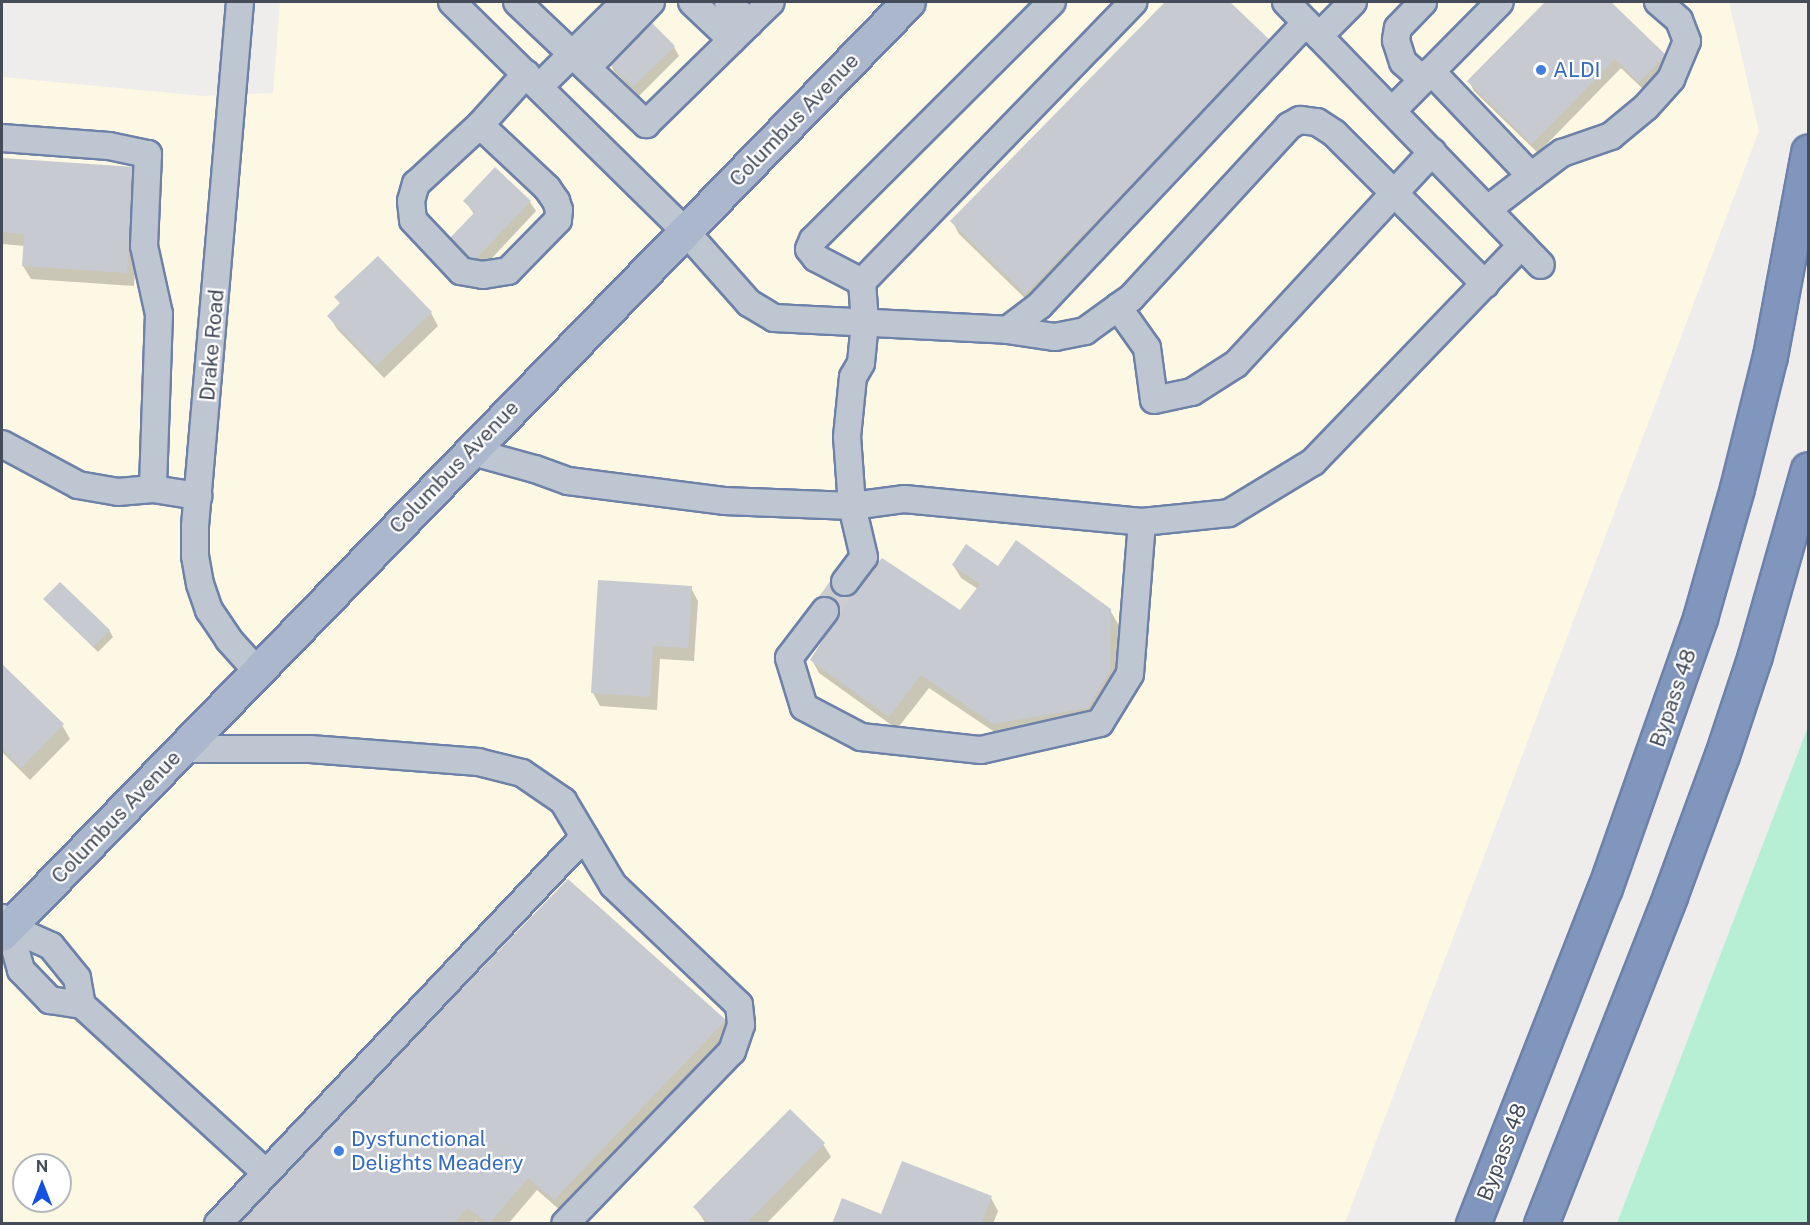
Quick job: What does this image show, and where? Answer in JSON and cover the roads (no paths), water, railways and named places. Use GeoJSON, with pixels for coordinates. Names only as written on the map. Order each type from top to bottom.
{"type":"FeatureCollection","features":[{"type":"Feature","properties":{"kind":"highway","name":"Bypass 48"},"geometry":{"type":"LineString","coordinates":[[1473,1224],[1605,888],[1700,618],[1737,488],[1770,356],[1809,152]]}},
{"type":"Feature","properties":{"kind":"highway"},"geometry":{"type":"LineString","coordinates":[[1541,1224],[1666,907],[1722,755],[1755,655],[1809,470]]}},
{"type":"Feature","properties":{"kind":"main road","name":"Columbus Avenue"},"geometry":{"type":"LineString","coordinates":[[4,926],[181,749],[909,2]]}},
{"type":"Feature","properties":{"kind":"street","name":"Drake Road"},"geometry":{"type":"LineString","coordinates":[[240,2],[198,496],[195,556],[204,598],[229,640],[257,671]]}},
{"type":"Feature","properties":{"kind":"street"},"geometry":{"type":"LineString","coordinates":[[452,2],[686,232],[749,303],[774,318],[1007,330],[1055,337],[1084,331],[1131,298],[1289,126],[1300,120],[1317,122],[1334,133],[1485,284]]}},
{"type":"Feature","properties":{"kind":"street"},"geometry":{"type":"LineString","coordinates":[[517,2],[646,124],[771,2]]}},
{"type":"Feature","properties":{"kind":"street"},"geometry":{"type":"LineString","coordinates":[[480,125],[547,188],[559,210],[558,220],[508,271],[483,275],[461,271],[413,220],[411,201],[416,184],[480,125],[532,81],[579,61],[651,2]]}},
{"type":"Feature","properties":{"kind":"street"},"geometry":{"type":"LineString","coordinates":[[692,2],[741,31]]}},
{"type":"Feature","properties":{"kind":"street"},"geometry":{"type":"LineString","coordinates":[[728,2],[741,31]]}},
{"type":"Feature","properties":{"kind":"street"},"geometry":{"type":"LineString","coordinates":[[862,282],[816,258],[809,249],[813,240],[1052,2]]}},
{"type":"Feature","properties":{"kind":"street"},"geometry":{"type":"LineString","coordinates":[[846,582],[864,557],[852,506],[847,437],[853,377],[861,363],[865,322],[862,282],[1133,2]]}},
{"type":"Feature","properties":{"kind":"street"},"geometry":{"type":"LineString","coordinates":[[1286,2],[1541,265]]}},
{"type":"Feature","properties":{"kind":"street"},"geometry":{"type":"LineString","coordinates":[[1007,330],[1040,305],[1313,29],[1353,2]]}},
{"type":"Feature","properties":{"kind":"street"},"geometry":{"type":"LineString","coordinates":[[1423,2],[1398,28],[1396,40],[1398,53],[1403,62],[1427,75],[1531,176]]}},
{"type":"Feature","properties":{"kind":"street"},"geometry":{"type":"LineString","coordinates":[[1392,111],[1500,2]]}},
{"type":"Feature","properties":{"kind":"street"},"geometry":{"type":"LineString","coordinates":[[1488,209],[1562,153],[1611,136],[1646,107],[1671,79],[1687,41],[1679,20],[1658,2]]}},
{"type":"Feature","properties":{"kind":"street"},"geometry":{"type":"LineString","coordinates":[[579,61],[615,5]]}},
{"type":"Feature","properties":{"kind":"street"},"geometry":{"type":"LineString","coordinates":[[2,138],[109,146],[148,153],[144,246],[159,314],[153,489]]}},
{"type":"Feature","properties":{"kind":"street"},"geometry":{"type":"LineString","coordinates":[[1118,307],[1148,348],[1154,400],[1192,392],[1236,364],[1432,152]]}},
{"type":"Feature","properties":{"kind":"street"},"geometry":{"type":"LineString","coordinates":[[469,451],[536,469],[568,481],[724,501],[852,506],[904,499],[1142,522],[1229,513],[1313,462],[1522,245]]}},
{"type":"Feature","properties":{"kind":"street"},"geometry":{"type":"LineString","coordinates":[[2,444],[78,485],[118,492],[153,489],[198,496]]}},
{"type":"Feature","properties":{"kind":"street"},"geometry":{"type":"LineString","coordinates":[[825,611],[789,658],[804,707],[861,737],[981,750],[1100,723],[1130,674],[1142,522]]}},
{"type":"Feature","properties":{"kind":"street"},"geometry":{"type":"LineString","coordinates":[[181,749],[310,750],[478,762],[522,773],[563,801],[613,885],[739,1005],[741,1025],[732,1051],[565,1224]]}},
{"type":"Feature","properties":{"kind":"street"},"geometry":{"type":"LineString","coordinates":[[218,1224],[584,837]]}},
{"type":"Feature","properties":{"kind":"street"},"geometry":{"type":"LineString","coordinates":[[4,926],[21,970],[50,1000],[82,1005],[266,1173]]}},
{"type":"Feature","properties":{"kind":"street"},"geometry":{"type":"LineString","coordinates":[[4,926],[51,946],[77,978],[82,1005]]}},
{"type":"Feature","properties":{"kind":"tunnel"},"geometry":{"type":"LineString","coordinates":[[825,611],[845,582]]}},
{"type":"Feature","properties":{"kind":"place","name":"ALDI"},"geometry":{"type":"Point","coordinates":[1541,70]}},
{"type":"Feature","properties":{"kind":"place","name":"Dysfunctional Delights Meadery"},"geometry":{"type":"Point","coordinates":[339,1151]}}]}
